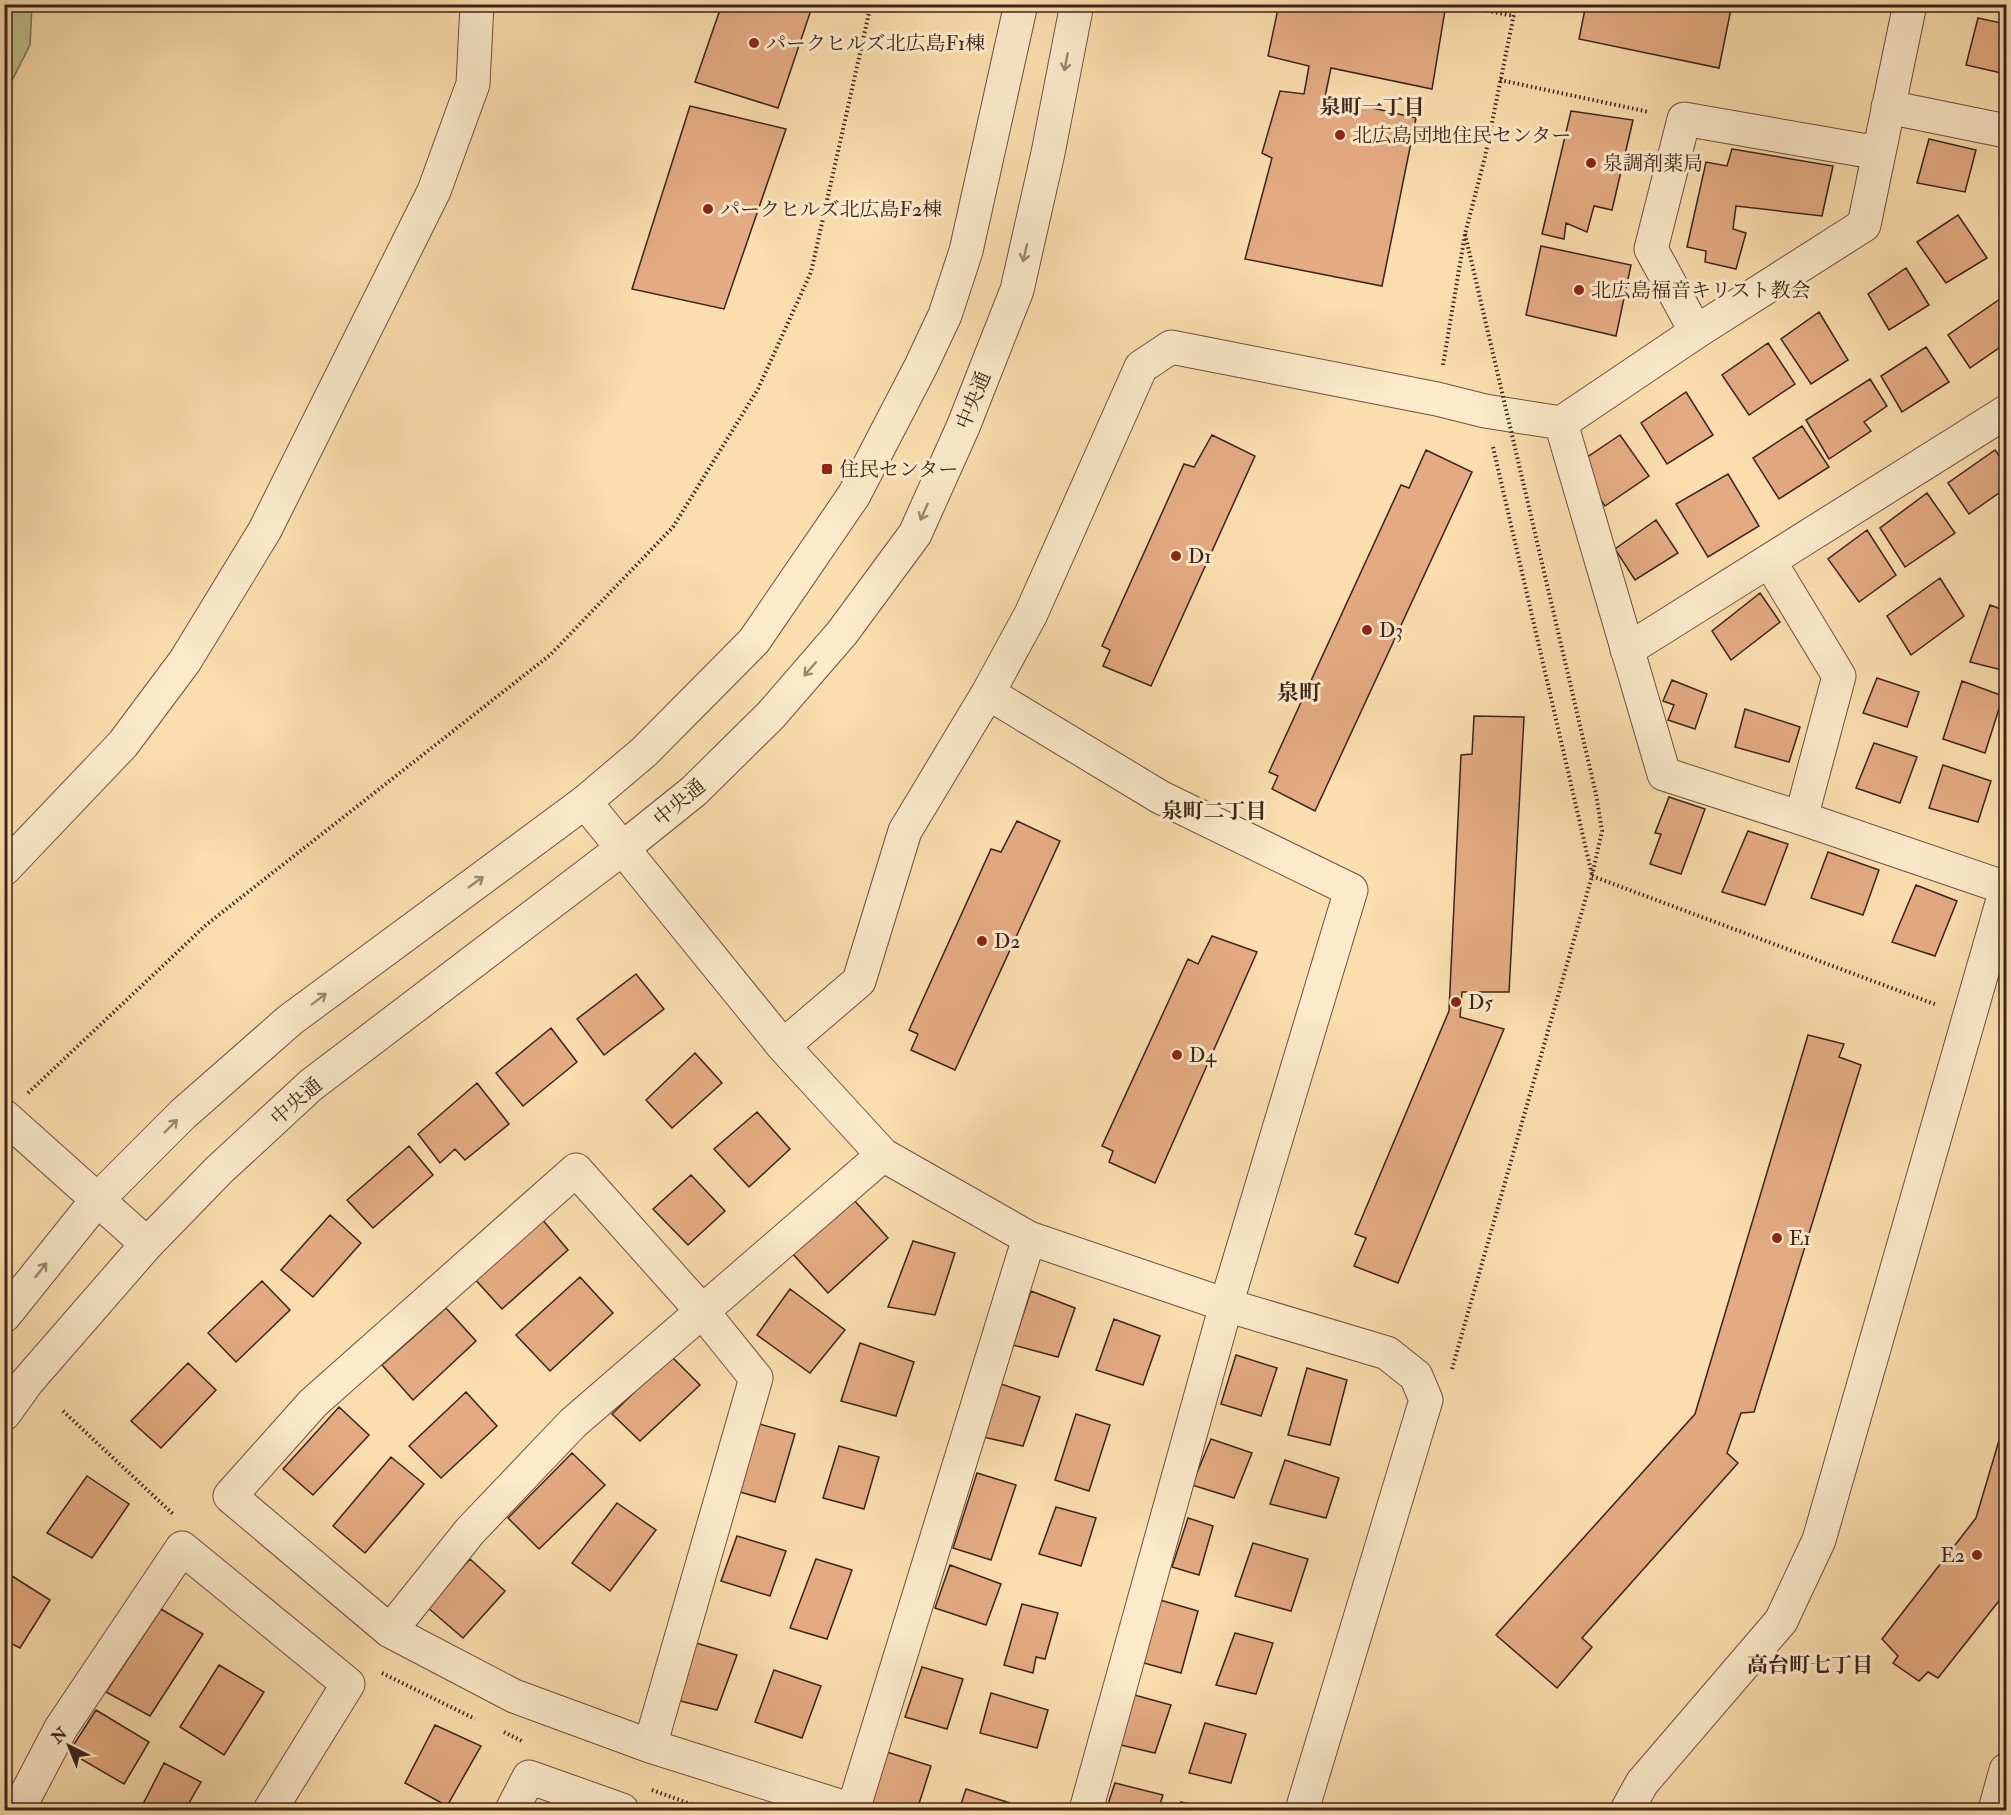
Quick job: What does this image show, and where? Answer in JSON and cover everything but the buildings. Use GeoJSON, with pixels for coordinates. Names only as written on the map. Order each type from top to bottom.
{"type":"FeatureCollection","features":[{"type":"Feature","properties":{"kind":"street"},"geometry":{"type":"LineString","coordinates":[[4,869],[123,744],[184,661],[265,530],[434,191],[473,84],[477,4]]}},
{"type":"Feature","properties":{"kind":"street"},"geometry":{"type":"LineString","coordinates":[[4,1316],[97,1200],[183,1114],[290,1020],[585,802],[644,752],[754,640],[854,495],[921,366],[948,304],[966,251],[1021,4]]}},
{"type":"Feature","properties":{"kind":"street","name":"中央通"},"geometry":{"type":"LineString","coordinates":[[4,1414],[27,1382],[147,1244],[219,1170],[311,1085],[623,848],[694,791],[771,715],[842,633],[915,534],[963,427],[1017,290],[1048,153],[1077,4]]}},
{"type":"Feature","properties":{"kind":"street"},"geometry":{"type":"LineString","coordinates":[[783,1046],[860,981],[906,831],[988,693],[1030,614],[1141,367],[1171,347],[1437,399],[1485,411],[1561,423],[1696,332],[1864,225],[1910,4]]}},
{"type":"Feature","properties":{"kind":"street"},"geometry":{"type":"LineString","coordinates":[[1888,107],[2007,131]]}},
{"type":"Feature","properties":{"kind":"street"},"geometry":{"type":"LineString","coordinates":[[1696,332],[1651,249],[1684,119],[1879,153]]}},
{"type":"Feature","properties":{"kind":"street"},"geometry":{"type":"LineString","coordinates":[[1627,650],[2007,412]]}},
{"type":"Feature","properties":{"kind":"street"},"geometry":{"type":"LineString","coordinates":[[1561,423],[1665,774],[2007,889],[1819,1540],[1781,1621],[1642,1783],[1627,1810]]}},
{"type":"Feature","properties":{"kind":"street"},"geometry":{"type":"LineString","coordinates":[[1770,562],[1839,676],[1801,818]]}},
{"type":"Feature","properties":{"kind":"street"},"geometry":{"type":"LineString","coordinates":[[988,693],[1160,798],[1351,890],[1226,1305],[1086,1810]]}},
{"type":"Feature","properties":{"kind":"street"},"geometry":{"type":"LineString","coordinates":[[585,802],[783,1046],[883,1155],[1029,1238],[1226,1305],[1387,1353],[1416,1376],[1426,1400],[1302,1810]]}},
{"type":"Feature","properties":{"kind":"street"},"geometry":{"type":"LineString","coordinates":[[13,1107],[97,1200],[147,1244]]}},
{"type":"Feature","properties":{"kind":"street"},"geometry":{"type":"LineString","coordinates":[[390,1631],[470,1531],[573,1423],[883,1155]]}},
{"type":"Feature","properties":{"kind":"street"},"geometry":{"type":"LineString","coordinates":[[650,1746],[756,1378],[701,1310],[576,1170],[312,1403],[230,1496],[390,1631],[514,1696],[650,1746],[853,1810],[1029,1238]]}},
{"type":"Feature","properties":{"kind":"street"},"geometry":{"type":"LineString","coordinates":[[18,1810],[61,1728],[182,1548],[348,1684],[270,1810]]}},
{"type":"Feature","properties":{"kind":"street"},"geometry":{"type":"LineString","coordinates":[[1995,1810],[2007,1770]]}},
{"type":"Feature","properties":{"kind":"street"},"geometry":{"type":"LineString","coordinates":[[512,1810],[529,1777],[622,1810]]}},
{"type":"Feature","properties":{"kind":"path"},"geometry":{"type":"LineString","coordinates":[[13,1107],[206,925],[550,655],[674,527],[758,389],[811,272],[871,4]]}},
{"type":"Feature","properties":{"kind":"path"},"geometry":{"type":"LineString","coordinates":[[1480,4],[1479,9],[1514,16]]}},
{"type":"Feature","properties":{"kind":"path"},"geometry":{"type":"LineString","coordinates":[[1448,342],[1465,234],[1485,157],[1516,4]]}},
{"type":"Feature","properties":{"kind":"path"},"geometry":{"type":"LineString","coordinates":[[1500,80],[1684,119]]}},
{"type":"Feature","properties":{"kind":"path"},"geometry":{"type":"LineString","coordinates":[[1449,1378],[1592,876],[1602,831],[1596,794],[1465,234]]}},
{"type":"Feature","properties":{"kind":"path"},"geometry":{"type":"LineString","coordinates":[[1485,411],[1592,876]]}},
{"type":"Feature","properties":{"kind":"path"},"geometry":{"type":"LineString","coordinates":[[1592,876],[1969,1017]]}},
{"type":"Feature","properties":{"kind":"path"},"geometry":{"type":"LineString","coordinates":[[63,1411],[176,1516]]}},
{"type":"Feature","properties":{"kind":"green space"},"geometry":{"type":"Polygon","coordinates":[[[5,4],[32,5],[30,45],[5,94],[5,4]]]}},
{"type":"Feature","properties":{"kind":"place","name":"パークヒルズ北広島F1棟"},"geometry":{"type":"Point","coordinates":[754,43]}},
{"type":"Feature","properties":{"kind":"place","name":"北広島団地住民センター"},"geometry":{"type":"Point","coordinates":[1340,135]}},
{"type":"Feature","properties":{"kind":"place","name":"泉調剤薬局"},"geometry":{"type":"Point","coordinates":[1591,163]}},
{"type":"Feature","properties":{"kind":"place","name":"パークヒルズ北広島F2棟"},"geometry":{"type":"Point","coordinates":[708,209]}},
{"type":"Feature","properties":{"kind":"place","name":"北広島福音キリスト教会"},"geometry":{"type":"Point","coordinates":[1579,290]}},
{"type":"Feature","properties":{"kind":"place","name":"住民センター"},"geometry":{"type":"Point","coordinates":[827,469]}},
{"type":"Feature","properties":{"kind":"place","name":"D1"},"geometry":{"type":"Point","coordinates":[1176,556]}},
{"type":"Feature","properties":{"kind":"place","name":"D3"},"geometry":{"type":"Point","coordinates":[1367,630]}},
{"type":"Feature","properties":{"kind":"place","name":"D2"},"geometry":{"type":"Point","coordinates":[982,941]}},
{"type":"Feature","properties":{"kind":"place","name":"D5"},"geometry":{"type":"Point","coordinates":[1456,1002]}},
{"type":"Feature","properties":{"kind":"place","name":"D4"},"geometry":{"type":"Point","coordinates":[1177,1055]}},
{"type":"Feature","properties":{"kind":"place","name":"E1"},"geometry":{"type":"Point","coordinates":[1777,1238]}},
{"type":"Feature","properties":{"kind":"place","name":"E2"},"geometry":{"type":"Point","coordinates":[1977,1555]}},
{"type":"Feature","properties":{"kind":"district","name":"泉町一丁目"},"geometry":{"type":"Point","coordinates":[1372,107]}},
{"type":"Feature","properties":{"kind":"district","name":"泉町"},"geometry":{"type":"Point","coordinates":[1299,692]}},
{"type":"Feature","properties":{"kind":"district","name":"泉町二丁目"},"geometry":{"type":"Point","coordinates":[1214,811]}},
{"type":"Feature","properties":{"kind":"district","name":"高台町七丁目"},"geometry":{"type":"Point","coordinates":[1810,1665]}}]}
